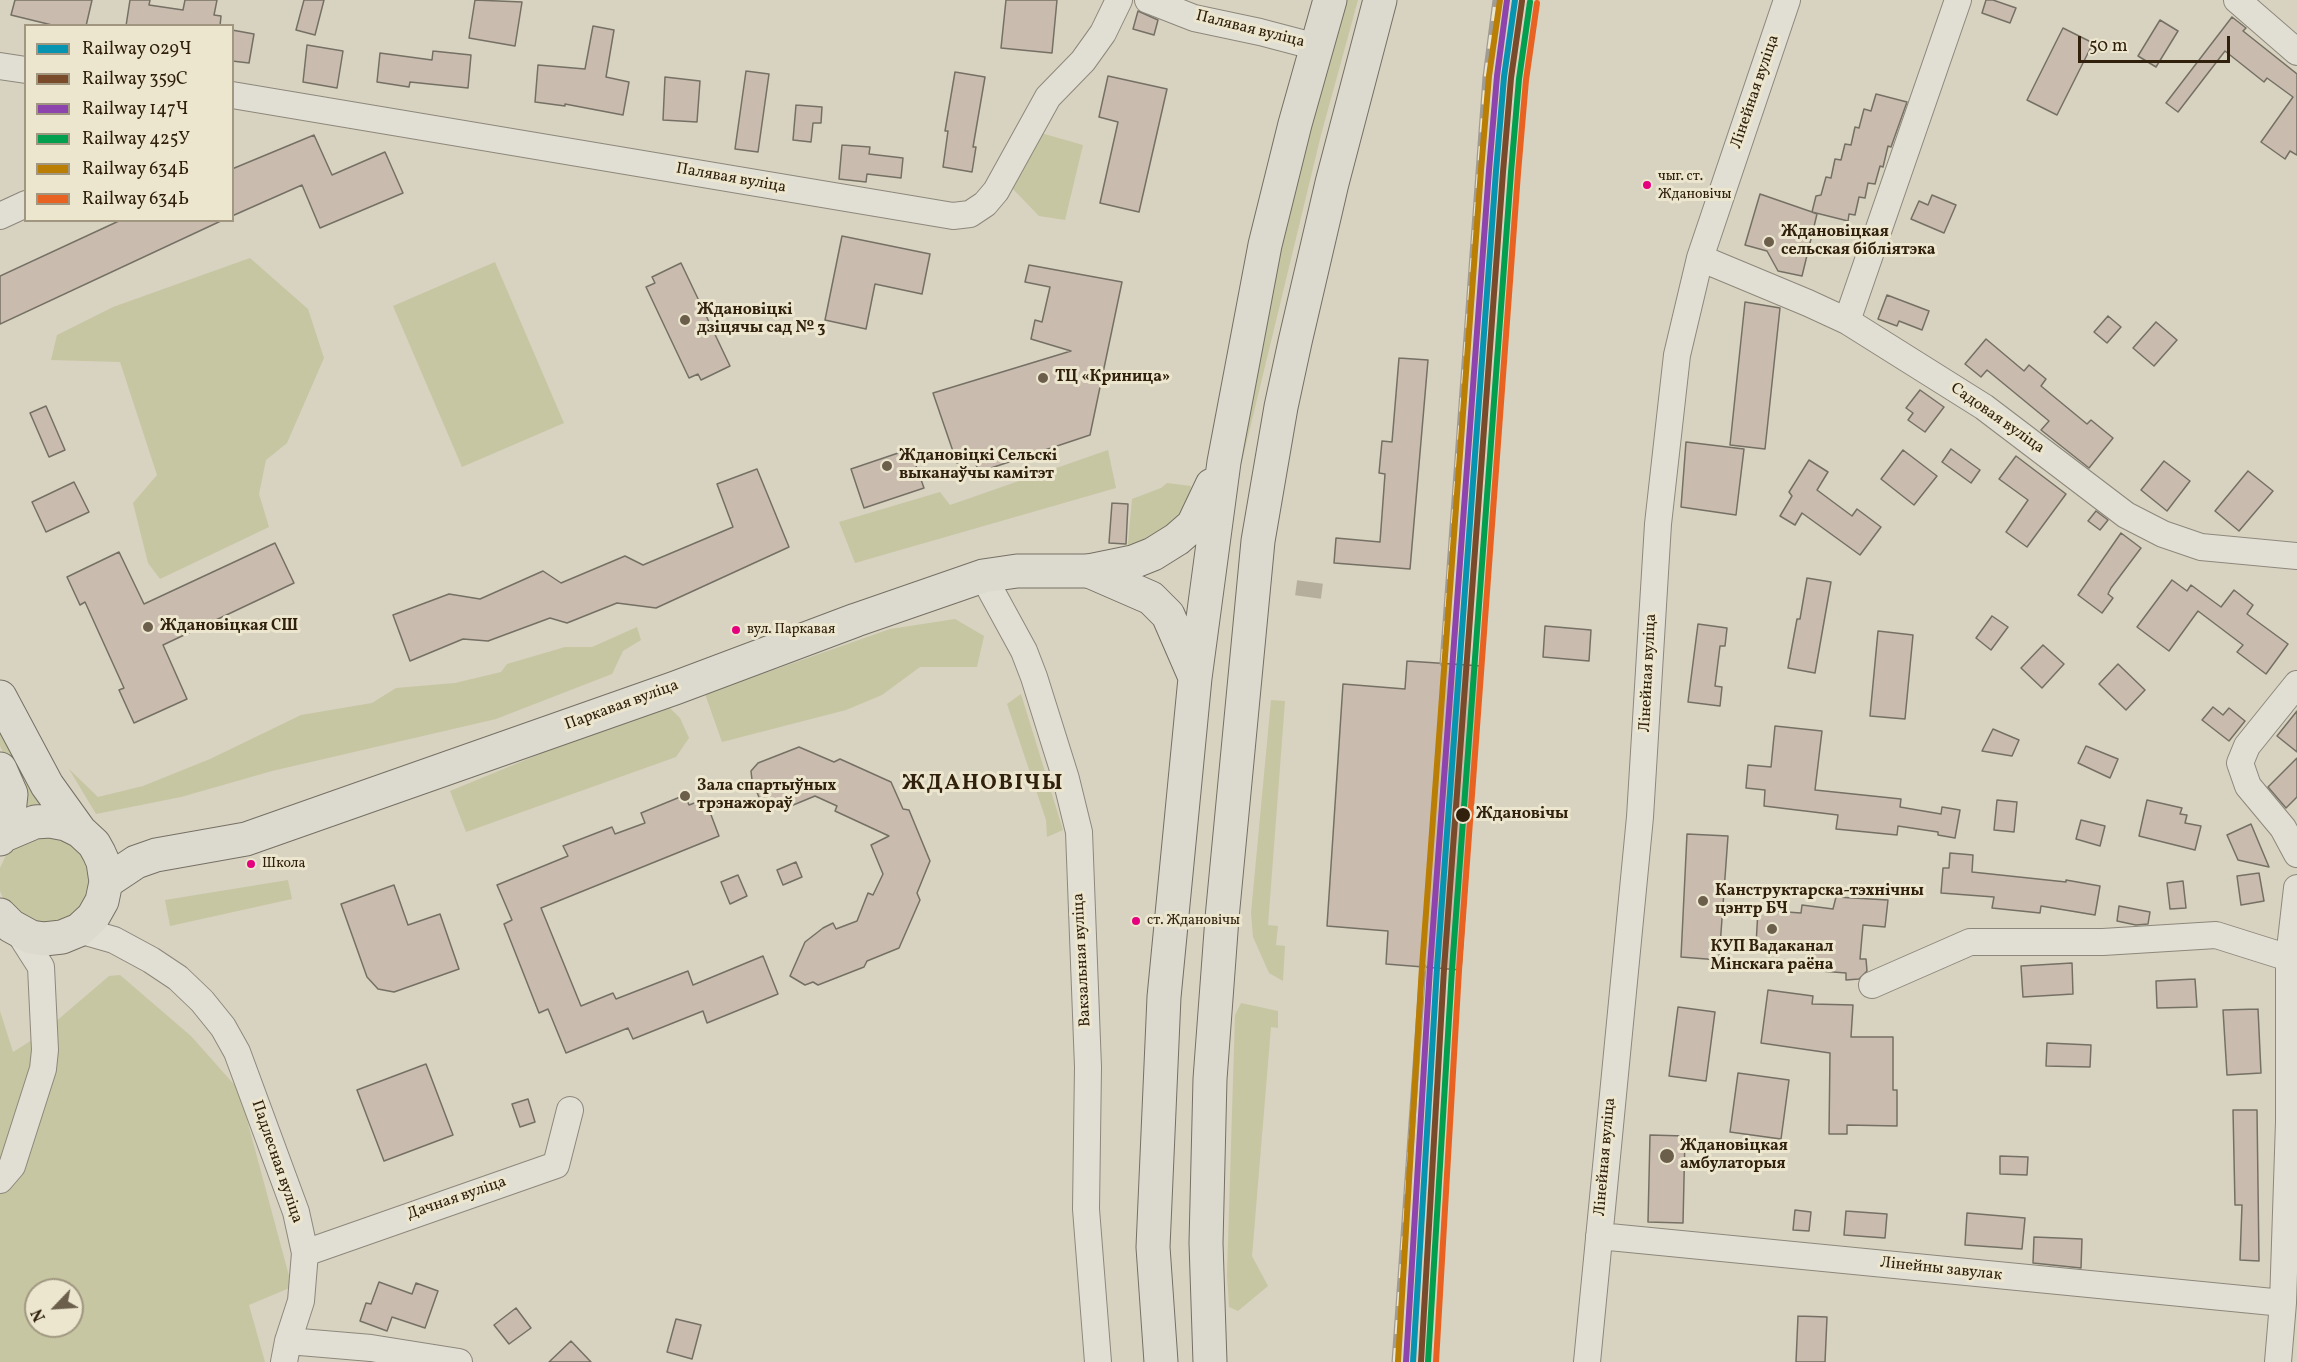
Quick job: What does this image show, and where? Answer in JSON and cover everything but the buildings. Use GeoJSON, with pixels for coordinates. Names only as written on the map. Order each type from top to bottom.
{"type":"FeatureCollection","features":[{"type":"Feature","properties":{"kind":"main road"},"geometry":{"type":"LineString","coordinates":[[1161,1362],[1153,1247],[1164,997],[1195,678],[1224,462],[1265,244],[1295,124],[1330,0]]}},
{"type":"Feature","properties":{"kind":"main road"},"geometry":{"type":"LineString","coordinates":[[1210,1362],[1206,1243],[1210,1079],[1235,778],[1258,542],[1281,407],[1295,342],[1332,183],[1380,0]]}},
{"type":"Feature","properties":{"kind":"main road"},"geometry":{"type":"LineString","coordinates":[[1089,571],[1133,562],[1153,554],[1177,539],[1193,525],[1224,462]]}},
{"type":"Feature","properties":{"kind":"main road","name":"Паркавая вуліца"},"geometry":{"type":"LineString","coordinates":[[77,927],[136,862],[156,855],[246,839],[675,688],[856,620],[983,576],[1017,571],[1089,571]]}},
{"type":"Feature","properties":{"kind":"main road"},"geometry":{"type":"LineString","coordinates":[[1089,571],[1151,598],[1168,615],[1195,678]]}},
{"type":"Feature","properties":{"kind":"main road"},"geometry":{"type":"LineString","coordinates":[[0,697],[47,785],[103,862],[77,927],[32,937],[9,923]]}},
{"type":"Feature","properties":{"kind":"main road"},"geometry":{"type":"LineString","coordinates":[[0,769],[11,794],[8,822],[1,837]]}},
{"type":"Feature","properties":{"kind":"main road","name":"Паркавая вуліца"},"geometry":{"type":"LineString","coordinates":[[1,837],[34,822],[50,821],[66,824],[87,837],[156,855]]}},
{"type":"Feature","properties":{"kind":"street","name":"Палявая вуліца"},"geometry":{"type":"LineString","coordinates":[[235,97],[953,216],[970,214],[985,204],[996,191],[1047,97],[1083,61],[1103,33],[1119,0]]}},
{"type":"Feature","properties":{"kind":"street","name":"Палявая вуліца"},"geometry":{"type":"LineString","coordinates":[[1148,0],[1194,18],[1249,29],[1317,47]]}},
{"type":"Feature","properties":{"kind":"street","name":"Лінейная вуліца"},"geometry":{"type":"LineString","coordinates":[[1587,1362],[1640,817],[1659,514],[1677,355],[1700,258],[1787,0]]}},
{"type":"Feature","properties":{"kind":"street"},"geometry":{"type":"LineString","coordinates":[[1847,321],[1958,0]]}},
{"type":"Feature","properties":{"kind":"street"},"geometry":{"type":"LineString","coordinates":[[2237,0],[2292,40]]}},
{"type":"Feature","properties":{"kind":"street"},"geometry":{"type":"LineString","coordinates":[[0,66],[24,70]]}},
{"type":"Feature","properties":{"kind":"street"},"geometry":{"type":"LineString","coordinates":[[0,216],[24,205]]}},
{"type":"Feature","properties":{"kind":"street","name":"Садовая вуліца"},"geometry":{"type":"LineString","coordinates":[[1700,258],[1847,321],[1984,407],[2126,515],[2163,534],[2201,547],[2297,556]]}},
{"type":"Feature","properties":{"kind":"street","name":"Вакзальная вуліца"},"geometry":{"type":"LineString","coordinates":[[983,576],[1024,651],[1034,677],[1066,779],[1079,832],[1088,1067],[1086,1209],[1098,1362]]}},
{"type":"Feature","properties":{"kind":"street"},"geometry":{"type":"LineString","coordinates":[[2297,684],[2247,746],[2240,763],[2248,786],[2283,828],[2297,854]]}},
{"type":"Feature","properties":{"kind":"street"},"geometry":{"type":"LineString","coordinates":[[2278,1362],[2283,1303],[2289,1122],[2289,958],[2297,888]]}},
{"type":"Feature","properties":{"kind":"street","name":"Падлесная вуліца"},"geometry":{"type":"LineString","coordinates":[[77,927],[102,923],[114,940],[178,978],[202,1001],[237,1052],[296,1212],[305,1252],[301,1301],[286,1352],[371,1348],[459,1362]]}},
{"type":"Feature","properties":{"kind":"street"},"geometry":{"type":"LineString","coordinates":[[0,1180],[12,1166],[43,1069],[45,1014],[77,927]]}},
{"type":"Feature","properties":{"kind":"street"},"geometry":{"type":"LineString","coordinates":[[1872,985],[1970,942],[2103,942],[2216,935],[2289,958]]}},
{"type":"Feature","properties":{"kind":"street","name":"Дачная вуліца"},"geometry":{"type":"LineString","coordinates":[[305,1252],[556,1165],[570,1110]]}},
{"type":"Feature","properties":{"kind":"street","name":"Лінейны завулак"},"geometry":{"type":"LineString","coordinates":[[1599,1236],[2283,1303]]}},
{"type":"Feature","properties":{"kind":"green space"},"geometry":{"type":"Polygon","coordinates":[[[1345,0],[1358,0],[1321,135],[1236,486],[1224,497],[1308,130],[1345,0]]]}},
{"type":"Feature","properties":{"kind":"green space"},"geometry":{"type":"Polygon","coordinates":[[[1041,133],[1083,145],[1065,220],[1039,216],[1010,186],[1041,133]]]}},
{"type":"Feature","properties":{"kind":"green space"},"geometry":{"type":"Polygon","coordinates":[[[250,258],[308,309],[324,358],[287,443],[266,460],[259,494],[269,527],[160,579],[148,563],[133,503],[157,475],[120,362],[51,360],[57,335],[113,307],[250,258]]]}},
{"type":"Feature","properties":{"kind":"green space"},"geometry":{"type":"Polygon","coordinates":[[[495,262],[564,423],[462,467],[393,306],[495,262]]]}},
{"type":"Feature","properties":{"kind":"green space"},"geometry":{"type":"Polygon","coordinates":[[[1108,450],[1116,488],[855,563],[839,522],[940,492],[950,505],[1108,450]]]}},
{"type":"Feature","properties":{"kind":"green space"},"geometry":{"type":"Polygon","coordinates":[[[1167,483],[1191,486],[1188,508],[1177,527],[1127,553],[1132,499],[1161,488],[1167,483]]]}},
{"type":"Feature","properties":{"kind":"green space"},"geometry":{"type":"Polygon","coordinates":[[[955,619],[984,636],[977,667],[920,667],[882,695],[846,710],[722,742],[705,694],[890,629],[955,619]]]}},
{"type":"Feature","properties":{"kind":"green space"},"geometry":{"type":"Polygon","coordinates":[[[637,627],[641,640],[623,651],[612,674],[496,719],[272,771],[181,797],[96,814],[69,769],[98,797],[143,786],[210,759],[301,715],[372,703],[396,688],[455,683],[501,672],[507,664],[565,647],[592,647],[637,627]]]}},
{"type":"Feature","properties":{"kind":"green space"},"geometry":{"type":"Polygon","coordinates":[[[1021,694],[1063,830],[1047,837],[1046,820],[1007,704],[1021,694]]]}},
{"type":"Feature","properties":{"kind":"green space"},"geometry":{"type":"Polygon","coordinates":[[[1271,700],[1285,701],[1268,925],[1278,926],[1276,945],[1285,946],[1283,981],[1269,973],[1253,937],[1251,913],[1271,700]]]}},
{"type":"Feature","properties":{"kind":"green space"},"geometry":{"type":"Polygon","coordinates":[[[670,708],[680,718],[689,738],[676,757],[466,832],[450,791],[552,749],[670,708]]]}},
{"type":"Feature","properties":{"kind":"green space"},"geometry":{"type":"Polygon","coordinates":[[[0,731],[42,803],[27,808],[24,796],[0,746],[0,731]]]}},
{"type":"Feature","properties":{"kind":"green space"},"geometry":{"type":"Polygon","coordinates":[[[39,833],[78,844],[95,880],[79,917],[41,929],[7,908],[0,891],[0,868],[6,855],[15,845],[39,833]]]}},
{"type":"Feature","properties":{"kind":"green space"},"geometry":{"type":"Polygon","coordinates":[[[288,880],[292,899],[170,926],[165,900],[288,880]]]}},
{"type":"Feature","properties":{"kind":"green space"},"geometry":{"type":"Polygon","coordinates":[[[120,975],[191,1036],[239,1090],[292,1287],[249,1305],[265,1362],[0,1362],[0,1011],[13,1052],[40,1035],[109,976],[120,975]]]}},
{"type":"Feature","properties":{"kind":"green space"},"geometry":{"type":"Polygon","coordinates":[[[1241,1003],[1278,1011],[1278,1028],[1271,1027],[1252,1256],[1268,1286],[1238,1311],[1229,1307],[1227,1275],[1235,1015],[1241,1003]]]}},
{"type":"Feature","properties":{"kind":"tunnel"},"geometry":{"type":"LineString","coordinates":[[1308,597],[1310,582]]}},
{"type":"Feature","properties":{"kind":"railway"},"geometry":{"type":"LineString","coordinates":[[1443,663],[1486,77],[1496,0]]}},
{"type":"Feature","properties":{"kind":"railway"},"geometry":{"type":"LineString","coordinates":[[1395,1362],[1423,967]]}},
{"type":"Feature","properties":{"kind":"rail line","name":"634Б"},"geometry":{"type":"LineString","coordinates":[[1398,1361],[1422,967],[1481,170],[1489,76],[1500,0]]}},
{"type":"Feature","properties":{"kind":"rail line","name":"147Ч"},"geometry":{"type":"LineString","coordinates":[[1406,1362],[1430,967],[1489,170],[1497,76],[1507,0]]}},
{"type":"Feature","properties":{"kind":"rail line","name":"029Ч"},"geometry":{"type":"LineString","coordinates":[[1413,1362],[1437,968],[1496,171],[1504,77],[1515,0]]}},
{"type":"Feature","properties":{"kind":"rail line","name":"359С"},"geometry":{"type":"LineString","coordinates":[[1421,1362],[1444,969],[1503,172],[1511,78],[1522,1]]}},
{"type":"Feature","properties":{"kind":"rail line","name":"425У"},"geometry":{"type":"LineString","coordinates":[[1428,1362],[1452,969],[1511,172],[1519,79],[1530,2]]}},
{"type":"Feature","properties":{"kind":"rail line","name":"634Ь"},"geometry":{"type":"LineString","coordinates":[[1436,1362],[1459,970],[1518,173],[1526,80],[1537,3]]}},
{"type":"Feature","properties":{"kind":"place","name":"чыг. ст. Ждановічы"},"geometry":{"type":"Point","coordinates":[1647,185]}},
{"type":"Feature","properties":{"kind":"place","name":"Ждановіцкая сельская бібліятэка"},"geometry":{"type":"Point","coordinates":[1769,242]}},
{"type":"Feature","properties":{"kind":"place","name":"Ждановіцкі дзіцячы сад № 3"},"geometry":{"type":"Point","coordinates":[685,320]}},
{"type":"Feature","properties":{"kind":"place","name":"ТЦ «Криница»"},"geometry":{"type":"Point","coordinates":[1043,378]}},
{"type":"Feature","properties":{"kind":"place","name":"Ждановіцкі Сельскі выканаўчы камітэт"},"geometry":{"type":"Point","coordinates":[887,466]}},
{"type":"Feature","properties":{"kind":"place","name":"Ждановіцкая СШ"},"geometry":{"type":"Point","coordinates":[148,627]}},
{"type":"Feature","properties":{"kind":"place","name":"вул. Паркавая"},"geometry":{"type":"Point","coordinates":[736,630]}},
{"type":"Feature","properties":{"kind":"place","name":"Зала спартыўных трэнажораў"},"geometry":{"type":"Point","coordinates":[685,796]}},
{"type":"Feature","properties":{"kind":"place","name":"Ждановічы"},"geometry":{"type":"Point","coordinates":[1463,815]}},
{"type":"Feature","properties":{"kind":"place","name":"Школа"},"geometry":{"type":"Point","coordinates":[251,864]}},
{"type":"Feature","properties":{"kind":"place","name":"Канструктарска-тэхнічны цэнтр БЧ"},"geometry":{"type":"Point","coordinates":[1703,901]}},
{"type":"Feature","properties":{"kind":"place","name":"ст. Ждановічы"},"geometry":{"type":"Point","coordinates":[1136,921]}},
{"type":"Feature","properties":{"kind":"place","name":"КУП Вадаканал Мінскага раёна"},"geometry":{"type":"Point","coordinates":[1772,929]}},
{"type":"Feature","properties":{"kind":"place","name":"Ждановіцкая амбулаторыя"},"geometry":{"type":"Point","coordinates":[1667,1156]}},
{"type":"Feature","properties":{"kind":"district","name":"ЖДАНОВІЧЫ"},"geometry":{"type":"Point","coordinates":[983,785]}}]}
